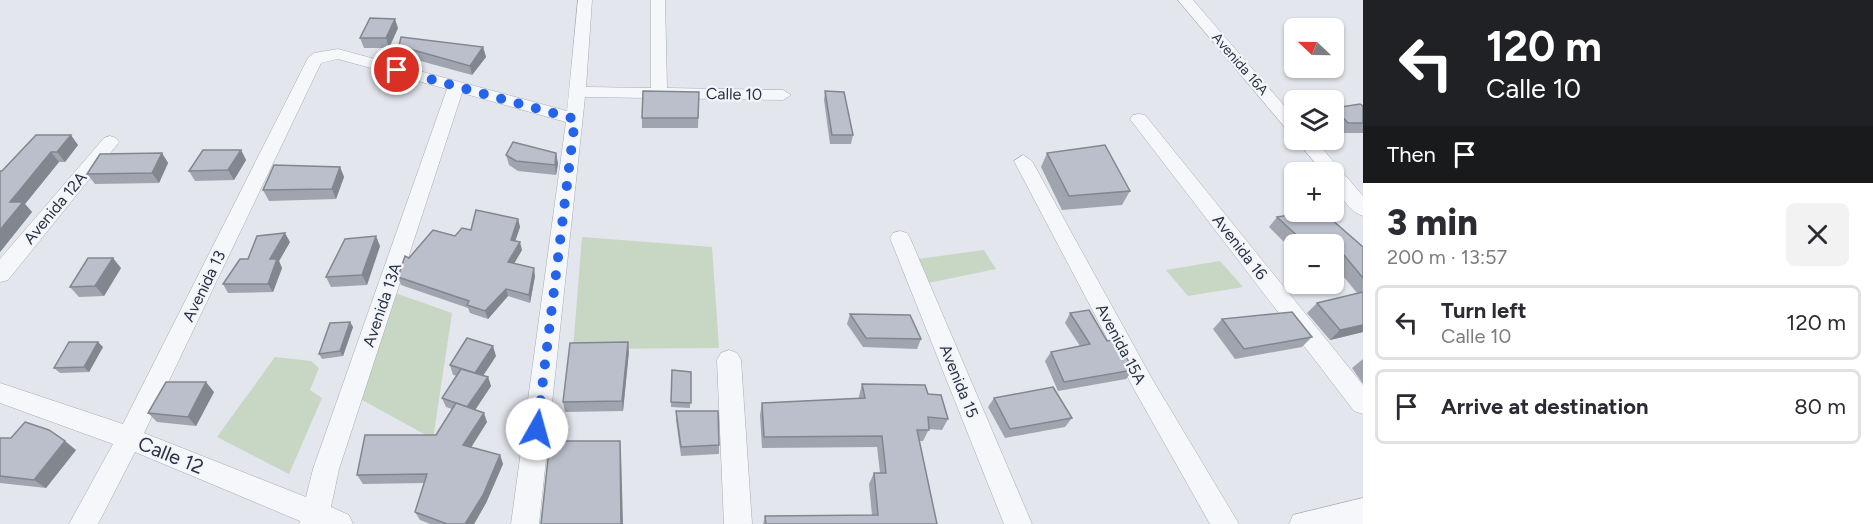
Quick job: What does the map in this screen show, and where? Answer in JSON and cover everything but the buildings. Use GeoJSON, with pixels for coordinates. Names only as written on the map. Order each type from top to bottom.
{"type":"FeatureCollection","features":[{"type":"Feature","properties":{"kind":"street"},"geometry":{"type":"LineString","coordinates":[[525,524],[575,119],[585,0]]}},
{"type":"Feature","properties":{"kind":"street"},"geometry":{"type":"LineString","coordinates":[[658,0],[659,93]]}},
{"type":"Feature","properties":{"kind":"street","name":"Avenida 16A"},"geometry":{"type":"LineString","coordinates":[[1185,0],[1284,115]]}},
{"type":"Feature","properties":{"kind":"street","name":"Avenida 13"},"geometry":{"type":"LineString","coordinates":[[83,524],[129,438],[314,61],[330,54],[456,87]]}},
{"type":"Feature","properties":{"kind":"street"},"geometry":{"type":"LineString","coordinates":[[456,87],[575,119]]}},
{"type":"Feature","properties":{"kind":"street","name":"Avenida 13A"},"geometry":{"type":"LineString","coordinates":[[323,520],[326,469],[456,87]]}},
{"type":"Feature","properties":{"kind":"street","name":"Calle 10"},"geometry":{"type":"LineString","coordinates":[[577,92],[783,95]]}},
{"type":"Feature","properties":{"kind":"street","name":"Avenida 16"},"geometry":{"type":"LineString","coordinates":[[1139,119],[1363,404]]}},
{"type":"Feature","properties":{"kind":"street","name":"Avenida 12A"},"geometry":{"type":"LineString","coordinates":[[0,274],[110,142]]}},
{"type":"Feature","properties":{"kind":"street"},"geometry":{"type":"LineString","coordinates":[[1313,150],[1324,162]]}},
{"type":"Feature","properties":{"kind":"street","name":"Avenida 15A"},"geometry":{"type":"LineString","coordinates":[[1023,161],[1143,384],[1225,524]]}},
{"type":"Feature","properties":{"kind":"street"},"geometry":{"type":"LineString","coordinates":[[1344,186],[1363,209]]}},
{"type":"Feature","properties":{"kind":"street","name":"Avenida 15"},"geometry":{"type":"LineString","coordinates":[[900,238],[1017,524]]}},
{"type":"Feature","properties":{"kind":"street"},"geometry":{"type":"LineString","coordinates":[[729,360],[738,524]]}},
{"type":"Feature","properties":{"kind":"street","name":"Calle 12"},"geometry":{"type":"LineString","coordinates":[[0,393],[129,438],[323,520]]}},
{"type":"Feature","properties":{"kind":"street"},"geometry":{"type":"LineString","coordinates":[[1303,524],[1363,512]]}},
{"type":"Feature","properties":{"kind":"green space"},"geometry":{"type":"Polygon","coordinates":[[[582,237],[712,247],[719,348],[573,349],[582,237]]]}},
{"type":"Feature","properties":{"kind":"green space"},"geometry":{"type":"Polygon","coordinates":[[[984,250],[996,269],[928,283],[918,259],[984,250]]]}},
{"type":"Feature","properties":{"kind":"green space"},"geometry":{"type":"Polygon","coordinates":[[[1220,261],[1243,287],[1188,296],[1166,270],[1220,261]]]}},
{"type":"Feature","properties":{"kind":"green space"},"geometry":{"type":"Polygon","coordinates":[[[395,293],[452,313],[433,439],[355,396],[395,293]]]}},
{"type":"Feature","properties":{"kind":"green space"},"geometry":{"type":"Polygon","coordinates":[[[275,357],[311,361],[319,368],[310,390],[322,398],[289,474],[217,437],[275,357]]]}},
{"type":"Feature","properties":{"kind":"route"},"geometry":{"type":"LineString","coordinates":[[397,70],[575,119],[537,429]]}}]}
